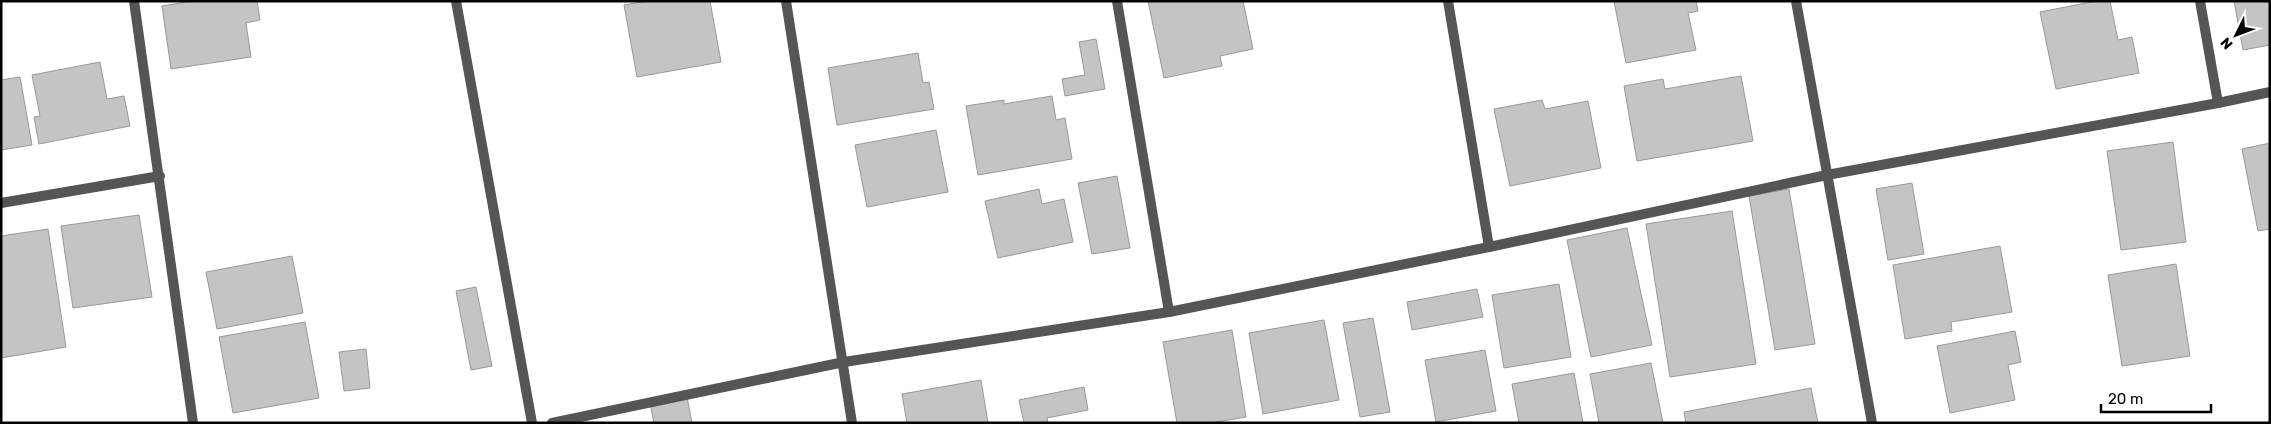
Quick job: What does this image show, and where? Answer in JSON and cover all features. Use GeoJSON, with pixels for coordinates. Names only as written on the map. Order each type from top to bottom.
{"type":"FeatureCollection","features":[{"type":"Feature","properties":{"kind":"street"},"geometry":{"type":"LineString","coordinates":[[134,1],[160,176],[193,423]]}},
{"type":"Feature","properties":{"kind":"street"},"geometry":{"type":"LineString","coordinates":[[456,1],[532,423]]}},
{"type":"Feature","properties":{"kind":"street"},"geometry":{"type":"LineString","coordinates":[[786,1],[844,362],[852,423]]}},
{"type":"Feature","properties":{"kind":"street"},"geometry":{"type":"LineString","coordinates":[[1117,1],[1170,312]]}},
{"type":"Feature","properties":{"kind":"street"},"geometry":{"type":"LineString","coordinates":[[1448,1],[1489,247]]}},
{"type":"Feature","properties":{"kind":"street"},"geometry":{"type":"LineString","coordinates":[[1796,1],[1872,423]]}},
{"type":"Feature","properties":{"kind":"street"},"geometry":{"type":"LineString","coordinates":[[2200,1],[2218,103]]}},
{"type":"Feature","properties":{"kind":"street"},"geometry":{"type":"LineString","coordinates":[[552,423],[844,362],[1170,312],[1489,247],[1826,175],[2270,92]]}},
{"type":"Feature","properties":{"kind":"street"},"geometry":{"type":"LineString","coordinates":[[1,203],[160,176]]}},
{"type":"Feature","properties":{"kind":"building"},"geometry":{"type":"Polygon","coordinates":[[[193,1],[257,1],[260,20],[246,23],[251,57],[171,69],[162,6],[193,1]]]}},
{"type":"Feature","properties":{"kind":"building"},"geometry":{"type":"Polygon","coordinates":[[[647,1],[710,1],[721,62],[637,77],[624,5],[647,1]]]}},
{"type":"Feature","properties":{"kind":"building"},"geometry":{"type":"Polygon","coordinates":[[[1148,1],[1243,1],[1253,49],[1220,56],[1222,66],[1164,78],[1148,1]]]}},
{"type":"Feature","properties":{"kind":"building"},"geometry":{"type":"Polygon","coordinates":[[[1614,1],[1696,1],[1698,11],[1688,13],[1696,50],[1626,63],[1614,1]]]}},
{"type":"Feature","properties":{"kind":"building"},"geometry":{"type":"Polygon","coordinates":[[[2096,1],[2110,1],[2118,40],[2132,37],[2139,73],[2056,89],[2040,12],[2096,1]]]}},
{"type":"Feature","properties":{"kind":"building"},"geometry":{"type":"Polygon","coordinates":[[[2234,1],[2270,1],[2270,45],[2243,50],[2234,1]]]}},
{"type":"Feature","properties":{"kind":"building"},"geometry":{"type":"Polygon","coordinates":[[[1096,39],[1105,89],[1065,96],[1062,79],[1085,75],[1079,42],[1096,39]]]}},
{"type":"Feature","properties":{"kind":"building"},"geometry":{"type":"Polygon","coordinates":[[[918,53],[923,83],[929,82],[934,109],[837,125],[828,68],[918,53]]]}},
{"type":"Feature","properties":{"kind":"building"},"geometry":{"type":"Polygon","coordinates":[[[100,62],[107,99],[124,96],[130,126],[39,144],[34,117],[40,116],[32,75],[100,62]]]}},
{"type":"Feature","properties":{"kind":"building"},"geometry":{"type":"Polygon","coordinates":[[[1741,76],[1753,141],[1637,161],[1624,86],[1663,79],[1665,89],[1741,76]]]}},
{"type":"Feature","properties":{"kind":"building"},"geometry":{"type":"Polygon","coordinates":[[[20,77],[32,145],[1,150],[1,80],[20,77]]]}},
{"type":"Feature","properties":{"kind":"building"},"geometry":{"type":"Polygon","coordinates":[[[1052,96],[1056,120],[1065,118],[1072,159],[978,175],[966,106],[1004,100],[1004,104],[1052,96]]]}},
{"type":"Feature","properties":{"kind":"building"},"geometry":{"type":"Polygon","coordinates":[[[1542,100],[1545,109],[1588,101],[1601,168],[1510,186],[1494,109],[1542,100]]]}},
{"type":"Feature","properties":{"kind":"building"},"geometry":{"type":"Polygon","coordinates":[[[936,130],[948,192],[867,207],[855,145],[936,130]]]}},
{"type":"Feature","properties":{"kind":"building"},"geometry":{"type":"Polygon","coordinates":[[[2173,142],[2186,242],[2121,250],[2107,151],[2173,142]]]}},
{"type":"Feature","properties":{"kind":"building"},"geometry":{"type":"Polygon","coordinates":[[[2270,143],[2270,229],[2258,231],[2242,149],[2270,143]]]}},
{"type":"Feature","properties":{"kind":"building"},"geometry":{"type":"Polygon","coordinates":[[[1117,176],[1130,248],[1092,254],[1078,183],[1117,176]]]}},
{"type":"Feature","properties":{"kind":"building"},"geometry":{"type":"Polygon","coordinates":[[[1912,183],[1924,254],[1888,260],[1876,189],[1912,183]]]}},
{"type":"Feature","properties":{"kind":"building"},"geometry":{"type":"Polygon","coordinates":[[[1039,189],[1042,204],[1064,199],[1073,242],[998,258],[985,201],[1039,189]]]}},
{"type":"Feature","properties":{"kind":"building"},"geometry":{"type":"Polygon","coordinates":[[[1789,189],[1815,344],[1775,350],[1749,196],[1789,189]]]}},
{"type":"Feature","properties":{"kind":"building"},"geometry":{"type":"Polygon","coordinates":[[[1732,211],[1756,364],[1670,377],[1646,224],[1732,211]]]}},
{"type":"Feature","properties":{"kind":"building"},"geometry":{"type":"Polygon","coordinates":[[[139,215],[152,297],[73,308],[61,226],[139,215]]]}},
{"type":"Feature","properties":{"kind":"building"},"geometry":{"type":"Polygon","coordinates":[[[1627,228],[1652,345],[1591,357],[1567,240],[1627,228]]]}},
{"type":"Feature","properties":{"kind":"building"},"geometry":{"type":"Polygon","coordinates":[[[48,229],[66,347],[1,358],[1,236],[48,229]]]}},
{"type":"Feature","properties":{"kind":"building"},"geometry":{"type":"Polygon","coordinates":[[[2000,246],[2012,312],[1951,322],[1952,331],[1905,339],[1893,265],[2000,246]]]}},
{"type":"Feature","properties":{"kind":"building"},"geometry":{"type":"Polygon","coordinates":[[[292,256],[303,313],[217,329],[206,272],[292,256]]]}},
{"type":"Feature","properties":{"kind":"building"},"geometry":{"type":"Polygon","coordinates":[[[2176,264],[2190,356],[2122,366],[2108,275],[2176,264]]]}},
{"type":"Feature","properties":{"kind":"building"},"geometry":{"type":"Polygon","coordinates":[[[1559,284],[1571,357],[1504,368],[1492,295],[1559,284]]]}},
{"type":"Feature","properties":{"kind":"building"},"geometry":{"type":"Polygon","coordinates":[[[476,287],[492,366],[471,370],[456,291],[476,287]]]}},
{"type":"Feature","properties":{"kind":"building"},"geometry":{"type":"Polygon","coordinates":[[[1477,289],[1483,317],[1412,330],[1407,302],[1477,289]]]}},
{"type":"Feature","properties":{"kind":"building"},"geometry":{"type":"Polygon","coordinates":[[[1373,318],[1390,412],[1360,417],[1343,323],[1373,318]]]}},
{"type":"Feature","properties":{"kind":"building"},"geometry":{"type":"Polygon","coordinates":[[[1324,320],[1339,400],[1263,414],[1249,333],[1324,320]]]}},
{"type":"Feature","properties":{"kind":"building"},"geometry":{"type":"Polygon","coordinates":[[[305,322],[319,398],[233,413],[219,337],[305,322]]]}},
{"type":"Feature","properties":{"kind":"building"},"geometry":{"type":"Polygon","coordinates":[[[1232,330],[1246,417],[1211,423],[1177,423],[1163,342],[1232,330]]]}},
{"type":"Feature","properties":{"kind":"building"},"geometry":{"type":"Polygon","coordinates":[[[2015,331],[2021,362],[2008,365],[2015,400],[1950,413],[1937,346],[2015,331]]]}},
{"type":"Feature","properties":{"kind":"building"},"geometry":{"type":"Polygon","coordinates":[[[366,349],[370,388],[344,391],[339,352],[366,349]]]}},
{"type":"Feature","properties":{"kind":"building"},"geometry":{"type":"Polygon","coordinates":[[[1485,350],[1496,411],[1436,422],[1425,360],[1485,350]]]}},
{"type":"Feature","properties":{"kind":"building"},"geometry":{"type":"Polygon","coordinates":[[[1651,363],[1663,423],[1599,423],[1590,374],[1651,363]]]}},
{"type":"Feature","properties":{"kind":"building"},"geometry":{"type":"Polygon","coordinates":[[[1574,373],[1583,423],[1519,423],[1512,384],[1574,373]]]}},
{"type":"Feature","properties":{"kind":"building"},"geometry":{"type":"Polygon","coordinates":[[[981,380],[988,423],[907,423],[902,394],[981,380]]]}},
{"type":"Feature","properties":{"kind":"building"},"geometry":{"type":"Polygon","coordinates":[[[1084,387],[1088,410],[1047,418],[1048,423],[1024,423],[1019,400],[1084,387]]]}},
{"type":"Feature","properties":{"kind":"building"},"geometry":{"type":"Polygon","coordinates":[[[1811,388],[1818,423],[1686,423],[1684,412],[1811,388]]]}},
{"type":"Feature","properties":{"kind":"building"},"geometry":{"type":"Polygon","coordinates":[[[687,397],[692,423],[654,423],[650,403],[687,397]]]}}]}
